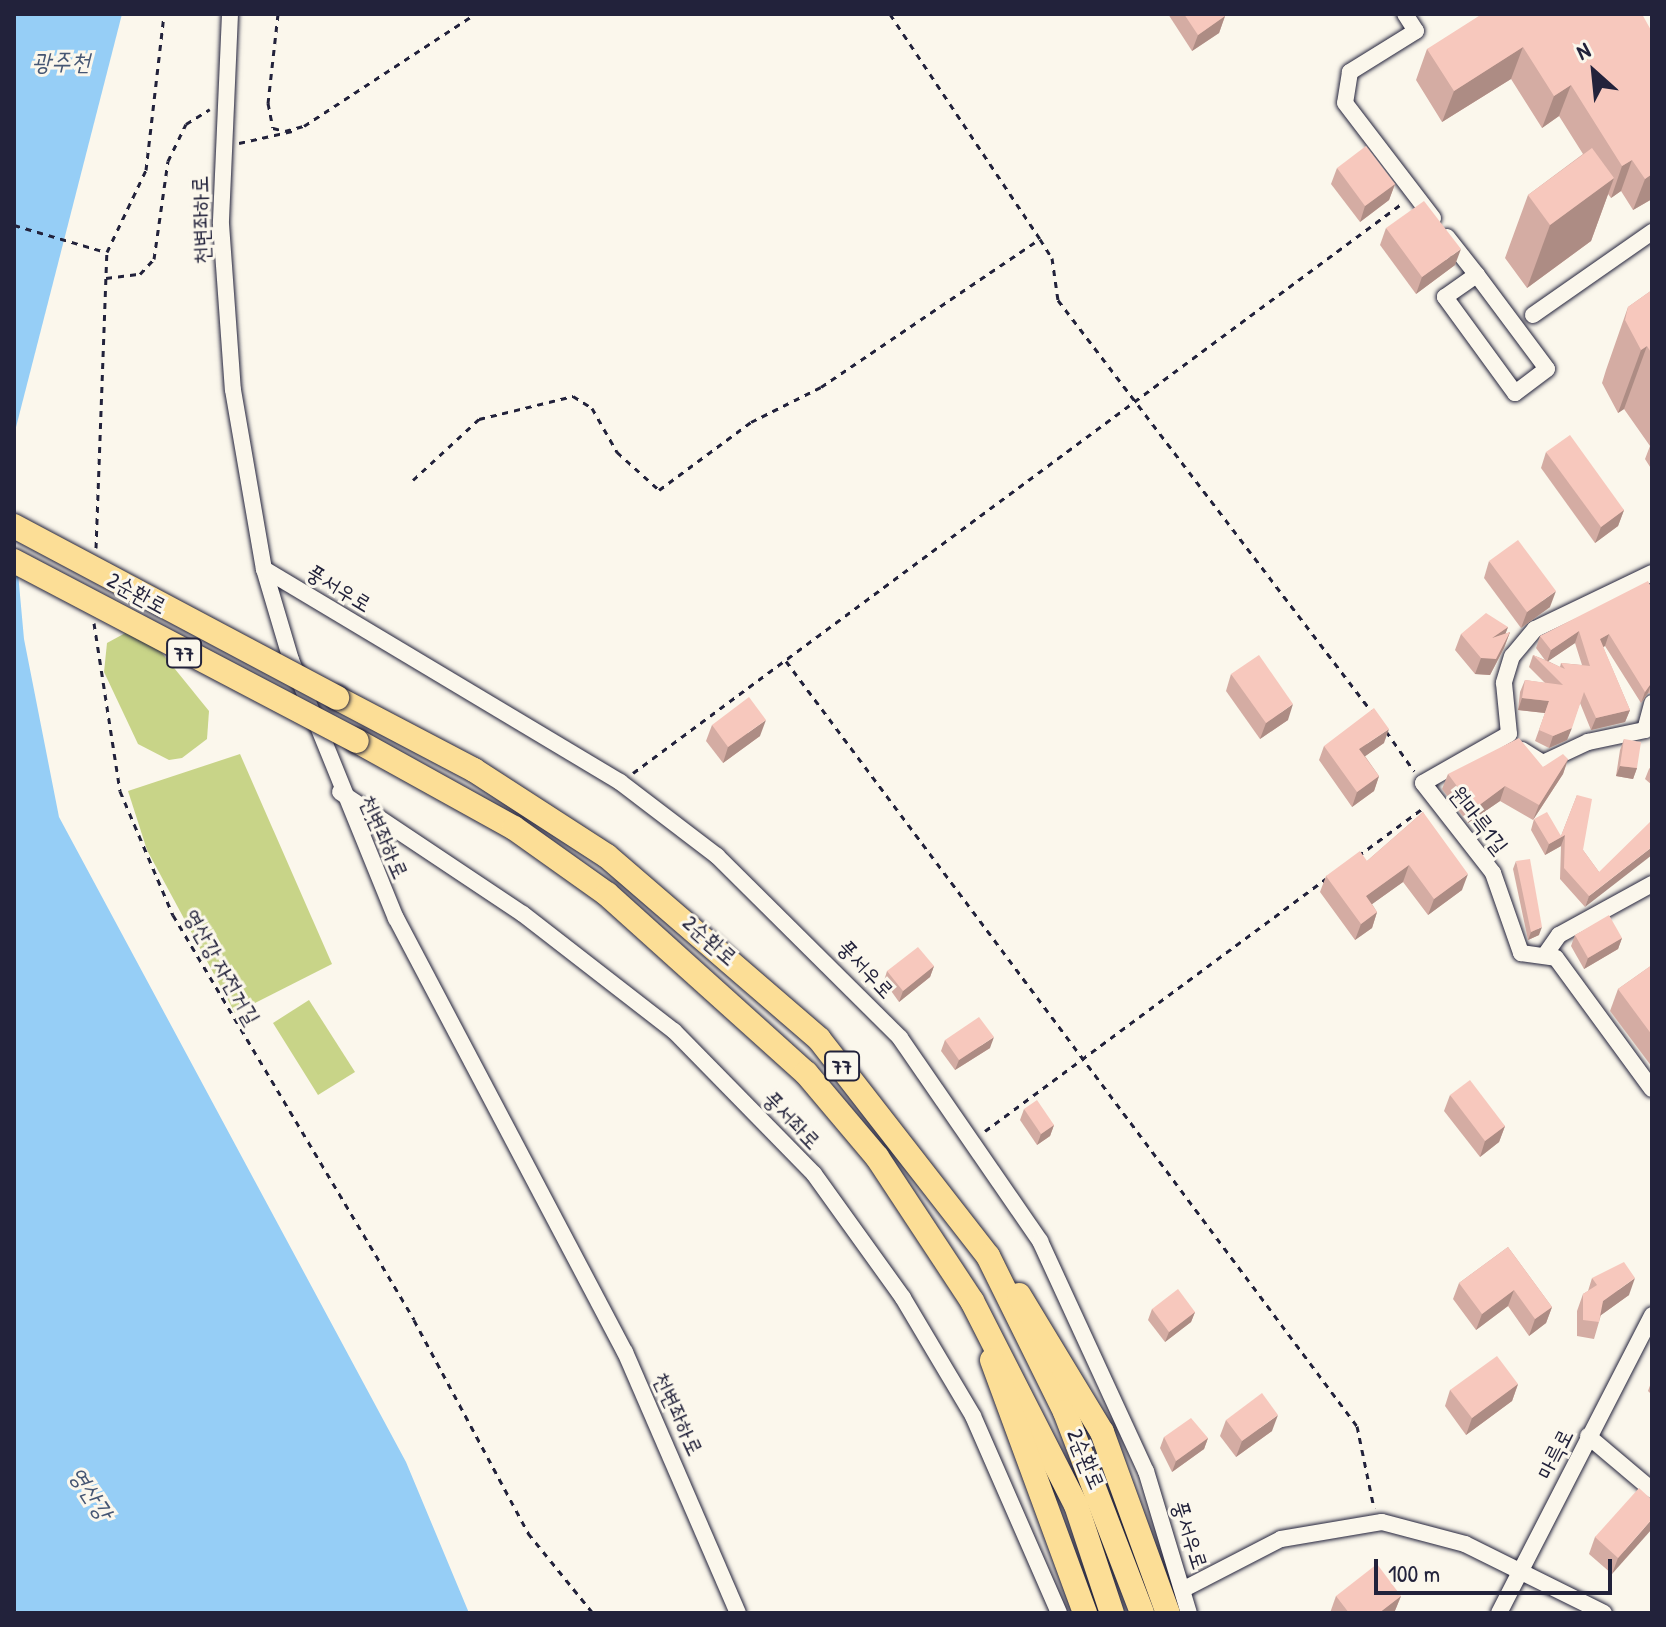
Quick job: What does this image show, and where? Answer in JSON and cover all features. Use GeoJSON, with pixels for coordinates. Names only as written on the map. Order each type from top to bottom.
{"type":"FeatureCollection","features":[{"type":"Feature","properties":{"kind":"highway","name":"2순환로"},"geometry":{"type":"LineString","coordinates":[[14,526],[474,770],[678,911],[819,1039],[988,1256],[1072,1427],[1142,1613]]}},
{"type":"Feature","properties":{"kind":"highway","name":"2순환로"},"geometry":{"type":"LineString","coordinates":[[14,561],[357,741],[514,828],[726,994],[877,1157],[972,1301],[1076,1505],[1112,1613]]}},
{"type":"Feature","properties":{"kind":"highway"},"geometry":{"type":"LineString","coordinates":[[988,1256],[1053,1341],[1102,1432],[1168,1613]]}},
{"type":"Feature","properties":{"kind":"highway"},"geometry":{"type":"LineString","coordinates":[[972,1301],[1085,1613]]}},
{"type":"Feature","properties":{"kind":"street","name":"천변좌하로"},"geometry":{"type":"LineString","coordinates":[[230,14],[221,143],[233,390],[264,569],[339,791],[396,918],[625,1352],[738,1613]]}},
{"type":"Feature","properties":{"kind":"street"},"geometry":{"type":"LineString","coordinates":[[1405,14],[1416,31],[1350,72],[1345,103],[1477,275],[1547,369],[1515,393],[1445,297],[1477,275]]}},
{"type":"Feature","properties":{"kind":"street"},"geometry":{"type":"LineString","coordinates":[[1533,315],[1652,232]]}},
{"type":"Feature","properties":{"kind":"street","name":"풍서우로"},"geometry":{"type":"LineString","coordinates":[[264,569],[620,782],[717,856],[811,942],[900,1038],[975,1138],[1040,1241],[1108,1378],[1184,1589],[1189,1613]]}},
{"type":"Feature","properties":{"kind":"street"},"geometry":{"type":"LineString","coordinates":[[1652,573],[1535,629],[1512,656],[1504,683],[1509,734],[1543,763],[1588,742],[1648,733],[1652,703]]}},
{"type":"Feature","properties":{"kind":"street","name":"원마륵1길"},"geometry":{"type":"LineString","coordinates":[[1509,734],[1423,783],[1493,873],[1521,953],[1547,952]]}},
{"type":"Feature","properties":{"kind":"street","name":"풍서좌로"},"geometry":{"type":"LineString","coordinates":[[339,791],[523,914],[674,1031],[814,1174],[903,1298],[973,1416],[1059,1613]]}},
{"type":"Feature","properties":{"kind":"street"},"geometry":{"type":"LineString","coordinates":[[1652,884],[1559,935],[1547,952],[1652,1089]]}},
{"type":"Feature","properties":{"kind":"street","name":"마륵로"},"geometry":{"type":"LineString","coordinates":[[1499,1613],[1652,1315]]}},
{"type":"Feature","properties":{"kind":"street"},"geometry":{"type":"LineString","coordinates":[[1588,1436],[1652,1490]]}},
{"type":"Feature","properties":{"kind":"street"},"geometry":{"type":"LineString","coordinates":[[1184,1589],[1281,1539],[1382,1522],[1453,1539],[1604,1613]]}},
{"type":"Feature","properties":{"kind":"path"},"geometry":{"type":"LineString","coordinates":[[95,560],[107,252],[146,170],[164,14]]}},
{"type":"Feature","properties":{"kind":"path"},"geometry":{"type":"LineString","coordinates":[[278,14],[269,118],[273,128],[304,126]]}},
{"type":"Feature","properties":{"kind":"path"},"geometry":{"type":"LineString","coordinates":[[221,143],[268,141],[304,126],[475,14]]}},
{"type":"Feature","properties":{"kind":"path"},"geometry":{"type":"LineString","coordinates":[[890,14],[1052,258],[1058,300],[1374,715]]}},
{"type":"Feature","properties":{"kind":"path"},"geometry":{"type":"LineString","coordinates":[[106,278],[140,274],[154,259],[168,161],[186,124],[223,101]]}},
{"type":"Feature","properties":{"kind":"path"},"geometry":{"type":"LineString","coordinates":[[620,782],[1414,194]]}},
{"type":"Feature","properties":{"kind":"path"},"geometry":{"type":"LineString","coordinates":[[14,225],[107,252]]}},
{"type":"Feature","properties":{"kind":"path"},"geometry":{"type":"LineString","coordinates":[[413,480],[479,419],[573,396],[592,408],[617,452],[659,490],[751,422],[821,387],[1040,239]]}},
{"type":"Feature","properties":{"kind":"path","name":"영산강 자전거길"},"geometry":{"type":"LineString","coordinates":[[94,607],[97,673],[120,791],[173,915],[414,1320],[528,1533],[593,1613]]}},
{"type":"Feature","properties":{"kind":"path"},"geometry":{"type":"LineString","coordinates":[[786,661],[1357,1426],[1366,1493],[1382,1522]]}},
{"type":"Feature","properties":{"kind":"path"},"geometry":{"type":"LineString","coordinates":[[1382,726],[1423,783]]}},
{"type":"Feature","properties":{"kind":"path"},"geometry":{"type":"LineString","coordinates":[[1347,864],[1435,799]]}},
{"type":"Feature","properties":{"kind":"path"},"geometry":{"type":"LineString","coordinates":[[975,1138],[1334,873]]}},
{"type":"Feature","properties":{"kind":"green space"},"geometry":{"type":"Polygon","coordinates":[[[129,631],[149,637],[209,711],[207,739],[182,758],[169,760],[138,744],[104,672],[107,643],[129,631]]]}},
{"type":"Feature","properties":{"kind":"green space"},"geometry":{"type":"Polygon","coordinates":[[[240,754],[332,964],[235,1013],[147,850],[128,791],[240,754]]]}},
{"type":"Feature","properties":{"kind":"green space"},"geometry":{"type":"Polygon","coordinates":[[[309,1000],[355,1072],[318,1095],[273,1023],[309,1000]]]}},
{"type":"Feature","properties":{"kind":"water","name":"광주천"},"geometry":{"type":"Polygon","coordinates":[[[14,14],[122,14],[14,435],[14,14]]]}},
{"type":"Feature","properties":{"kind":"water","name":"영산강"},"geometry":{"type":"Polygon","coordinates":[[[14,529],[24,639],[59,817],[406,1462],[469,1613],[14,1613],[14,529]]]}},
{"type":"Feature","properties":{"kind":"building"},"geometry":{"type":"Polygon","coordinates":[[[1184,14],[1223,14],[1225,16],[1198,35],[1184,14]]]}},
{"type":"Feature","properties":{"kind":"building"},"geometry":{"type":"Polygon","coordinates":[[[1482,14],[1642,14],[1652,32],[1652,174],[1645,179],[1632,160],[1622,166],[1571,85],[1554,96],[1523,47],[1454,91],[1427,49],[1482,14]]]}},
{"type":"Feature","properties":{"kind":"building"},"geometry":{"type":"Polygon","coordinates":[[[1366,146],[1395,184],[1365,206],[1337,168],[1366,146]]]}},
{"type":"Feature","properties":{"kind":"building"},"geometry":{"type":"Polygon","coordinates":[[[1592,148],[1614,178],[1550,225],[1528,195],[1592,148]]]}},
{"type":"Feature","properties":{"kind":"building"},"geometry":{"type":"Polygon","coordinates":[[[1424,201],[1461,249],[1422,277],[1386,228],[1424,201]]]}},
{"type":"Feature","properties":{"kind":"building"},"geometry":{"type":"Polygon","coordinates":[[[1652,290],[1652,354],[1647,346],[1641,350],[1625,320],[1628,307],[1652,290]]]}},
{"type":"Feature","properties":{"kind":"building"},"geometry":{"type":"Polygon","coordinates":[[[1570,435],[1624,510],[1601,527],[1546,452],[1570,435]]]}},
{"type":"Feature","properties":{"kind":"building"},"geometry":{"type":"Polygon","coordinates":[[[1518,540],[1556,591],[1527,612],[1489,561],[1518,540]]]}},
{"type":"Feature","properties":{"kind":"building"},"geometry":{"type":"Polygon","coordinates":[[[1648,581],[1652,589],[1652,682],[1645,692],[1609,634],[1600,639],[1630,710],[1596,718],[1584,692],[1572,728],[1553,736],[1539,730],[1549,701],[1522,698],[1525,680],[1563,685],[1533,655],[1565,669],[1561,663],[1590,666],[1579,631],[1551,650],[1540,636],[1648,581]]]}},
{"type":"Feature","properties":{"kind":"building"},"geometry":{"type":"Polygon","coordinates":[[[1486,613],[1508,627],[1492,638],[1510,632],[1496,659],[1481,658],[1461,634],[1486,613]]]}},
{"type":"Feature","properties":{"kind":"building"},"geometry":{"type":"Polygon","coordinates":[[[1259,655],[1293,704],[1266,723],[1231,674],[1259,655]]]}},
{"type":"Feature","properties":{"kind":"building"},"geometry":{"type":"Polygon","coordinates":[[[749,697],[766,720],[728,747],[712,725],[749,697]]]}},
{"type":"Feature","properties":{"kind":"building"},"geometry":{"type":"Polygon","coordinates":[[[1374,708],[1389,729],[1359,749],[1379,776],[1357,792],[1324,746],[1374,708]]]}},
{"type":"Feature","properties":{"kind":"building"},"geometry":{"type":"Polygon","coordinates":[[[1519,738],[1543,767],[1563,754],[1568,759],[1539,805],[1505,786],[1474,809],[1448,774],[1519,738]]]}},
{"type":"Feature","properties":{"kind":"building"},"geometry":{"type":"Polygon","coordinates":[[[1624,739],[1641,742],[1637,768],[1620,766],[1624,739]]]}},
{"type":"Feature","properties":{"kind":"building"},"geometry":{"type":"Polygon","coordinates":[[[1577,795],[1592,799],[1583,850],[1599,872],[1652,820],[1652,847],[1589,896],[1564,868],[1565,835],[1549,844],[1534,819],[1547,812],[1561,836],[1577,795]]]}},
{"type":"Feature","properties":{"kind":"building"},"geometry":{"type":"Polygon","coordinates":[[[1423,812],[1468,874],[1434,899],[1409,865],[1366,896],[1377,912],[1361,924],[1326,876],[1360,851],[1367,861],[1423,812]]]}},
{"type":"Feature","properties":{"kind":"building"},"geometry":{"type":"Polygon","coordinates":[[[1530,859],[1542,927],[1531,932],[1516,861],[1530,859]]]}},
{"type":"Feature","properties":{"kind":"building"},"geometry":{"type":"Polygon","coordinates":[[[1609,915],[1622,938],[1588,958],[1575,935],[1609,915]]]}},
{"type":"Feature","properties":{"kind":"building"},"geometry":{"type":"Polygon","coordinates":[[[918,947],[934,966],[903,991],[887,971],[918,947]]]}},
{"type":"Feature","properties":{"kind":"building"},"geometry":{"type":"Polygon","coordinates":[[[1652,965],[1652,1035],[1618,989],[1652,965]]]}},
{"type":"Feature","properties":{"kind":"building"},"geometry":{"type":"Polygon","coordinates":[[[979,1017],[994,1037],[959,1060],[945,1040],[979,1017]]]}},
{"type":"Feature","properties":{"kind":"building"},"geometry":{"type":"Polygon","coordinates":[[[1470,1080],[1505,1126],[1485,1141],[1450,1095],[1470,1080]]]}},
{"type":"Feature","properties":{"kind":"building"},"geometry":{"type":"Polygon","coordinates":[[[1037,1100],[1054,1125],[1041,1134],[1024,1109],[1037,1100]]]}},
{"type":"Feature","properties":{"kind":"building"},"geometry":{"type":"Polygon","coordinates":[[[1508,1247],[1552,1307],[1535,1319],[1514,1290],[1482,1314],[1459,1283],[1508,1247]]]}},
{"type":"Feature","properties":{"kind":"building"},"geometry":{"type":"Polygon","coordinates":[[[1624,1262],[1635,1278],[1603,1301],[1599,1322],[1583,1320],[1583,1294],[1597,1285],[1592,1278],[1624,1262]]]}},
{"type":"Feature","properties":{"kind":"building"},"geometry":{"type":"Polygon","coordinates":[[[1178,1289],[1195,1312],[1169,1332],[1152,1309],[1178,1289]]]}},
{"type":"Feature","properties":{"kind":"building"},"geometry":{"type":"Polygon","coordinates":[[[1497,1356],[1518,1384],[1472,1418],[1450,1390],[1497,1356]]]}},
{"type":"Feature","properties":{"kind":"building"},"geometry":{"type":"Polygon","coordinates":[[[1262,1393],[1278,1415],[1242,1441],[1226,1420],[1262,1393]]]}},
{"type":"Feature","properties":{"kind":"building"},"geometry":{"type":"Polygon","coordinates":[[[1191,1418],[1208,1438],[1176,1461],[1164,1437],[1191,1418]]]}},
{"type":"Feature","properties":{"kind":"building"},"geometry":{"type":"Polygon","coordinates":[[[1639,1488],[1652,1500],[1652,1519],[1618,1558],[1595,1537],[1639,1488]]]}},
{"type":"Feature","properties":{"kind":"building"},"geometry":{"type":"Polygon","coordinates":[[[1377,1564],[1401,1596],[1379,1613],[1349,1613],[1336,1596],[1377,1564]]]}}]}
